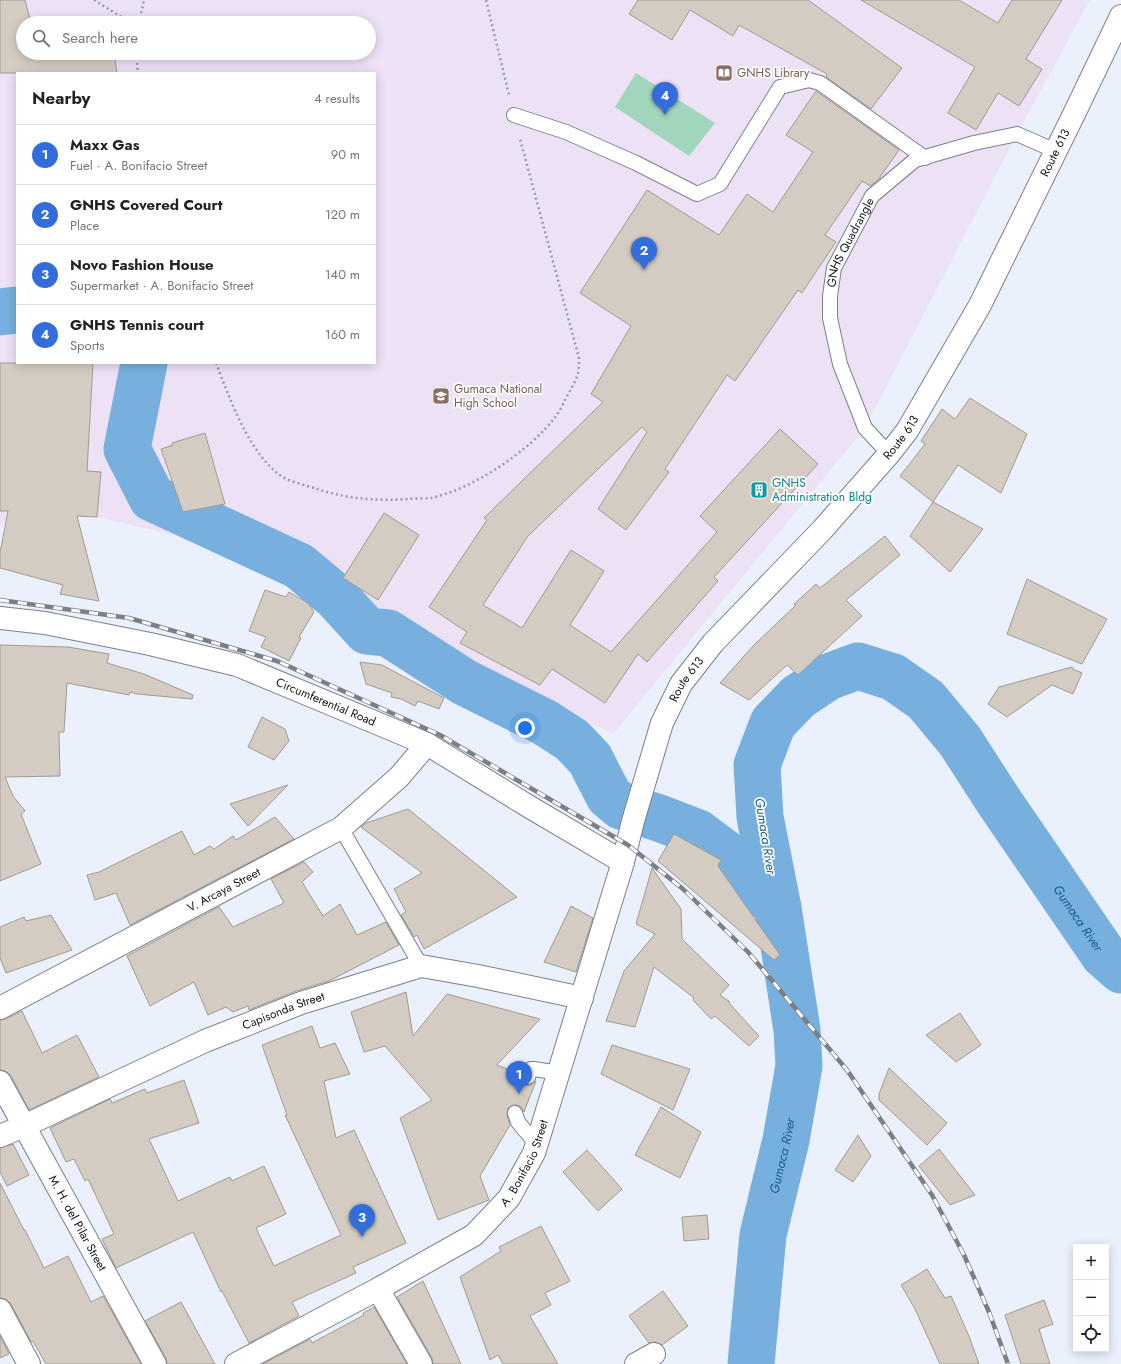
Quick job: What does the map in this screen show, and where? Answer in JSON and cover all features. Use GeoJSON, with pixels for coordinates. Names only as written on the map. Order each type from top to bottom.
{"type":"FeatureCollection","features":[{"type":"Feature","properties":{"kind":"street","name":"Route 613"},"geometry":{"type":"LineString","coordinates":[[633,821],[662,723],[681,684],[713,642],[822,530],[889,454],[907,430],[980,305],[1121,16]]}},
{"type":"Feature","properties":{"kind":"street","name":"Circumferential Road"},"geometry":{"type":"LineString","coordinates":[[0,618],[45,623],[150,644],[237,665],[427,744],[623,862]]}},
{"type":"Feature","properties":{"kind":"street","name":"V. Arcaya Street"},"geometry":{"type":"LineString","coordinates":[[0,1008],[341,828],[399,777],[427,744]]}},
{"type":"Feature","properties":{"kind":"street","name":"A. Bonifacio Street"},"geometry":{"type":"LineString","coordinates":[[236,1364],[378,1289],[474,1235],[509,1198],[537,1145],[623,862],[633,821]]}},
{"type":"Feature","properties":{"kind":"street","name":"Capisonda Street"},"geometry":{"type":"LineString","coordinates":[[0,1136],[205,1041],[301,1003],[421,966],[478,976],[582,998]]}},
{"type":"Feature","properties":{"kind":"street","name":"M. H. del Pilar Street"},"geometry":{"type":"LineString","coordinates":[[0,1082],[155,1364]]}},
{"type":"Feature","properties":{"kind":"street"},"geometry":{"type":"LineString","coordinates":[[378,1289],[421,1364]]}},
{"type":"Feature","properties":{"kind":"street"},"geometry":{"type":"LineString","coordinates":[[0,1310],[29,1364]]}},
{"type":"Feature","properties":{"kind":"lane"},"geometry":{"type":"LineString","coordinates":[[514,115],[566,132],[636,163],[697,194],[720,184],[780,87],[809,80],[820,83],[925,158]]}},
{"type":"Feature","properties":{"kind":"lane","name":"GNHS Quadrangle"},"geometry":{"type":"LineString","coordinates":[[889,454],[865,428],[840,364],[830,318],[830,296],[834,268],[872,196],[915,160],[974,143],[1017,134],[1056,151]]}},
{"type":"Feature","properties":{"kind":"lane"},"geometry":{"type":"LineString","coordinates":[[341,828],[421,966]]}},
{"type":"Feature","properties":{"kind":"lane"},"geometry":{"type":"LineString","coordinates":[[528,1077],[531,1070],[534,1068],[559,1073]]}},
{"type":"Feature","properties":{"kind":"lane"},"geometry":{"type":"LineString","coordinates":[[515,1113],[518,1122],[537,1145]]}},
{"type":"Feature","properties":{"kind":"path"},"geometry":{"type":"LineString","coordinates":[[94,0],[120,16]]}},
{"type":"Feature","properties":{"kind":"path"},"geometry":{"type":"LineString","coordinates":[[141,16],[144,0]]}},
{"type":"Feature","properties":{"kind":"path"},"geometry":{"type":"LineString","coordinates":[[216,364],[231,401],[254,447],[279,475],[328,493],[361,499],[396,500],[430,498],[456,489],[489,474],[518,454],[538,436],[556,416],[578,374],[579,358],[514,115],[486,0]]}},
{"type":"Feature","properties":{"kind":"path"},"geometry":{"type":"LineString","coordinates":[[137,60],[138,72]]}},
{"type":"Feature","properties":{"kind":"shaded area","name":"Gumaca National High School"},"geometry":{"type":"Polygon","coordinates":[[[0,0],[1090,0],[1017,134],[865,428],[613,734],[256,554],[97,517],[19,517],[0,525],[0,0]]]}},
{"type":"Feature","properties":{"kind":"green space"},"geometry":{"type":"Polygon","coordinates":[[[636,73],[715,123],[689,156],[615,107],[636,73]]]}},
{"type":"Feature","properties":{"kind":"building"},"geometry":{"type":"Polygon","coordinates":[[[0,0],[25,0],[29,16],[16,16],[16,60],[115,60],[117,72],[16,72],[0,73],[0,0]]]}},
{"type":"Feature","properties":{"kind":"building"},"geometry":{"type":"Polygon","coordinates":[[[638,0],[808,0],[902,68],[871,109],[826,77],[827,74],[739,25],[733,36],[690,10],[672,40],[629,14],[638,0]]]}},
{"type":"Feature","properties":{"kind":"building"},"geometry":{"type":"Polygon","coordinates":[[[861,0],[959,0],[998,23],[1012,0],[1062,0],[1026,59],[1042,69],[1019,106],[998,93],[976,130],[948,113],[975,67],[861,0]]]}},
{"type":"Feature","properties":{"kind":"building"},"geometry":{"type":"Polygon","coordinates":[[[816,91],[899,150],[878,180],[870,186],[862,181],[825,235],[836,242],[802,293],[798,290],[735,381],[727,375],[665,469],[669,472],[626,530],[598,509],[647,432],[642,427],[528,536],[483,605],[522,628],[571,550],[604,571],[570,625],[611,652],[717,532],[700,516],[780,429],[818,464],[714,577],[718,581],[647,662],[638,654],[605,703],[552,669],[540,685],[460,643],[467,632],[429,607],[487,520],[484,518],[603,402],[591,394],[631,326],[580,293],[647,190],[719,235],[747,194],[773,212],[813,152],[786,135],[816,91]]]}},
{"type":"Feature","properties":{"kind":"building"},"geometry":{"type":"Polygon","coordinates":[[[0,363],[93,364],[87,471],[101,472],[97,517],[77,516],[99,601],[60,594],[63,585],[0,568],[0,553],[8,511],[0,511],[0,363]]]}},
{"type":"Feature","properties":{"kind":"building"},"geometry":{"type":"Polygon","coordinates":[[[970,398],[1027,434],[1001,493],[958,465],[933,502],[900,476],[925,444],[921,441],[942,409],[955,419],[970,398]]]}},
{"type":"Feature","properties":{"kind":"building"},"geometry":{"type":"Polygon","coordinates":[[[205,433],[225,504],[183,512],[161,449],[173,445],[172,443],[205,433]]]}},
{"type":"Feature","properties":{"kind":"building"},"geometry":{"type":"Polygon","coordinates":[[[933,502],[983,529],[950,572],[910,536],[933,502]]]}},
{"type":"Feature","properties":{"kind":"building"},"geometry":{"type":"Polygon","coordinates":[[[384,513],[419,535],[378,600],[343,578],[384,513]]]}},
{"type":"Feature","properties":{"kind":"building"},"geometry":{"type":"Polygon","coordinates":[[[885,536],[900,555],[846,600],[862,616],[798,675],[787,665],[749,700],[720,683],[753,646],[816,584],[820,588],[885,536]]]}},
{"type":"Feature","properties":{"kind":"building"},"geometry":{"type":"Polygon","coordinates":[[[1027,579],[1107,619],[1082,664],[1007,634],[1027,579]]]}},
{"type":"Feature","properties":{"kind":"building"},"geometry":{"type":"Polygon","coordinates":[[[265,590],[286,597],[289,592],[308,603],[314,612],[299,637],[301,638],[289,661],[261,647],[266,637],[249,631],[265,590]]]}},
{"type":"Feature","properties":{"kind":"building"},"geometry":{"type":"Polygon","coordinates":[[[0,645],[68,647],[109,654],[107,663],[144,674],[193,695],[192,699],[137,694],[130,692],[129,695],[67,683],[64,732],[59,732],[60,776],[5,777],[13,796],[25,811],[21,814],[41,864],[0,881],[0,645]]]}},
{"type":"Feature","properties":{"kind":"building"},"geometry":{"type":"Polygon","coordinates":[[[360,662],[382,665],[444,698],[439,709],[418,701],[415,706],[401,699],[391,697],[392,693],[366,684],[360,662]]]}},
{"type":"Feature","properties":{"kind":"building"},"geometry":{"type":"Polygon","coordinates":[[[1072,667],[1073,669],[1082,673],[1073,694],[1052,685],[1007,717],[988,704],[999,687],[1072,667]]]}},
{"type":"Feature","properties":{"kind":"building"},"geometry":{"type":"Polygon","coordinates":[[[262,717],[285,729],[289,741],[274,760],[248,747],[262,717]]]}},
{"type":"Feature","properties":{"kind":"building"},"geometry":{"type":"Polygon","coordinates":[[[288,785],[248,826],[230,804],[288,785]]]}},
{"type":"Feature","properties":{"kind":"building"},"geometry":{"type":"Polygon","coordinates":[[[408,809],[517,897],[424,949],[417,935],[414,937],[401,915],[406,912],[394,889],[422,873],[361,827],[366,823],[408,809]]]}},
{"type":"Feature","properties":{"kind":"building"},"geometry":{"type":"Polygon","coordinates":[[[275,817],[294,839],[130,925],[116,893],[95,900],[87,875],[99,872],[182,831],[194,855],[210,846],[214,849],[233,836],[236,840],[275,817]]]}},
{"type":"Feature","properties":{"kind":"building"},"geometry":{"type":"Polygon","coordinates":[[[674,834],[721,860],[718,866],[780,955],[774,960],[658,861],[674,834]]]}},
{"type":"Feature","properties":{"kind":"building"},"geometry":{"type":"Polygon","coordinates":[[[304,862],[313,872],[302,882],[323,916],[340,904],[357,935],[386,922],[399,945],[329,981],[296,991],[249,1010],[248,1006],[233,1012],[226,1007],[208,1015],[194,982],[150,1006],[127,956],[219,907],[233,927],[284,903],[271,879],[304,862]]]}},
{"type":"Feature","properties":{"kind":"building"},"geometry":{"type":"Polygon","coordinates":[[[652,868],[681,909],[682,939],[729,985],[720,995],[730,1002],[729,1003],[759,1036],[749,1046],[715,1016],[711,1019],[693,1000],[694,998],[654,967],[635,1027],[606,1021],[624,971],[655,934],[636,924],[652,868]]]}},
{"type":"Feature","properties":{"kind":"building"},"geometry":{"type":"Polygon","coordinates":[[[571,906],[593,918],[576,972],[544,962],[571,906]]]}},
{"type":"Feature","properties":{"kind":"building"},"geometry":{"type":"Polygon","coordinates":[[[51,915],[72,950],[6,973],[0,958],[0,927],[24,917],[26,921],[51,915]]]}},
{"type":"Feature","properties":{"kind":"building"},"geometry":{"type":"Polygon","coordinates":[[[406,992],[413,1036],[447,994],[540,1019],[497,1065],[520,1074],[520,1079],[525,1085],[530,1085],[536,1081],[524,1112],[521,1107],[517,1105],[513,1105],[508,1108],[507,1115],[510,1125],[480,1176],[489,1200],[438,1220],[400,1118],[432,1100],[385,1046],[364,1052],[351,1012],[406,992]]]}},
{"type":"Feature","properties":{"kind":"building"},"geometry":{"type":"Polygon","coordinates":[[[22,1011],[42,1053],[77,1035],[99,1077],[29,1110],[11,1076],[6,1071],[0,1070],[0,1020],[6,1019],[22,1011]]]}},
{"type":"Feature","properties":{"kind":"building"},"geometry":{"type":"Polygon","coordinates":[[[960,1013],[981,1045],[956,1062],[926,1035],[960,1013]]]}},
{"type":"Feature","properties":{"kind":"building"},"geometry":{"type":"Polygon","coordinates":[[[312,1026],[320,1048],[335,1043],[350,1074],[324,1081],[336,1138],[354,1130],[406,1243],[353,1267],[356,1273],[292,1302],[299,1316],[249,1343],[222,1291],[221,1292],[193,1232],[116,1268],[102,1239],[114,1234],[88,1179],[85,1181],[74,1159],[66,1162],[50,1128],[110,1099],[112,1103],[145,1089],[147,1093],[184,1080],[199,1123],[149,1139],[178,1201],[230,1177],[232,1181],[264,1166],[286,1214],[256,1228],[274,1266],[341,1235],[285,1115],[287,1115],[262,1045],[312,1026]]]}},
{"type":"Feature","properties":{"kind":"building"},"geometry":{"type":"Polygon","coordinates":[[[612,1045],[690,1069],[673,1110],[601,1074],[612,1045]]]}},
{"type":"Feature","properties":{"kind":"building"},"geometry":{"type":"Polygon","coordinates":[[[889,1068],[947,1123],[927,1145],[879,1100],[879,1094],[889,1068]]]}},
{"type":"Feature","properties":{"kind":"building"},"geometry":{"type":"Polygon","coordinates":[[[661,1107],[701,1132],[680,1178],[635,1155],[661,1107]]]}},
{"type":"Feature","properties":{"kind":"building"},"geometry":{"type":"Polygon","coordinates":[[[858,1135],[871,1156],[853,1182],[835,1170],[858,1135]]]}},
{"type":"Feature","properties":{"kind":"building"},"geometry":{"type":"Polygon","coordinates":[[[13,1144],[29,1175],[7,1186],[0,1172],[0,1148],[13,1144]]]}},
{"type":"Feature","properties":{"kind":"building"},"geometry":{"type":"Polygon","coordinates":[[[939,1149],[975,1195],[950,1205],[919,1166],[939,1149]]]}},
{"type":"Feature","properties":{"kind":"building"},"geometry":{"type":"Polygon","coordinates":[[[587,1150],[622,1189],[598,1211],[563,1172],[587,1150]]]}},
{"type":"Feature","properties":{"kind":"building"},"geometry":{"type":"Polygon","coordinates":[[[0,1183],[44,1268],[68,1256],[91,1302],[103,1296],[141,1364],[46,1364],[33,1341],[31,1342],[11,1304],[6,1299],[0,1298],[0,1183]]]}},
{"type":"Feature","properties":{"kind":"building"},"geometry":{"type":"Polygon","coordinates":[[[707,1215],[709,1239],[684,1241],[682,1217],[707,1215]]]}},
{"type":"Feature","properties":{"kind":"building"},"geometry":{"type":"Polygon","coordinates":[[[541,1226],[570,1281],[545,1293],[551,1305],[530,1316],[558,1364],[503,1364],[498,1355],[490,1360],[460,1277],[501,1251],[499,1247],[541,1226]]]}},
{"type":"Feature","properties":{"kind":"building"},"geometry":{"type":"Polygon","coordinates":[[[927,1269],[945,1298],[951,1296],[969,1336],[979,1364],[940,1364],[915,1309],[901,1285],[927,1269]]]}},
{"type":"Feature","properties":{"kind":"building"},"geometry":{"type":"Polygon","coordinates":[[[423,1281],[461,1364],[433,1364],[432,1358],[397,1297],[423,1281]]]}},
{"type":"Feature","properties":{"kind":"building"},"geometry":{"type":"Polygon","coordinates":[[[663,1291],[688,1326],[662,1345],[655,1342],[649,1343],[629,1316],[663,1291]]]}},
{"type":"Feature","properties":{"kind":"building"},"geometry":{"type":"Polygon","coordinates":[[[1044,1300],[1053,1324],[1039,1329],[1050,1364],[1021,1364],[1005,1315],[1044,1300]]]}},
{"type":"Feature","properties":{"kind":"building"},"geometry":{"type":"Polygon","coordinates":[[[181,1302],[215,1364],[167,1364],[166,1358],[145,1321],[181,1302]]]}},
{"type":"Feature","properties":{"kind":"building"},"geometry":{"type":"Polygon","coordinates":[[[374,1307],[407,1364],[263,1364],[310,1339],[312,1343],[364,1315],[363,1313],[374,1307]]]}},
{"type":"Feature","properties":{"kind":"building"},"geometry":{"type":"Polygon","coordinates":[[[0,1336],[9,1354],[0,1358],[0,1336]]]}},
{"type":"Feature","properties":{"kind":"waterway"},"geometry":{"type":"LineString","coordinates":[[0,312],[16,310]]}},
{"type":"Feature","properties":{"kind":"waterway"},"geometry":{"type":"LineString","coordinates":[[144,364],[127,449],[152,498],[299,566],[336,597],[367,631],[388,633],[464,682],[544,722],[572,740],[590,759],[609,796],[621,806],[659,818],[698,833],[733,859],[778,908]]}},
{"type":"Feature","properties":{"kind":"waterway","name":"Gumaca River"},"geometry":{"type":"LineString","coordinates":[[751,1364],[763,1235],[786,1140],[799,1066],[797,1030],[778,908],[760,817],[757,765],[773,723],[798,697],[828,677],[858,666],[893,677],[926,700],[960,741],[998,800],[1104,955],[1121,970]]}},
{"type":"Feature","properties":{"kind":"railway"},"geometry":{"type":"LineString","coordinates":[[0,600],[129,618],[277,661],[440,735],[628,845],[683,889],[748,952],[847,1070],[932,1195],[964,1255],[989,1312],[1008,1364]]}},
{"type":"Feature","properties":{"kind":"place","name":"GNHS Library"},"geometry":{"type":"Point","coordinates":[724,73]}},
{"type":"Feature","properties":{"kind":"place","name":"GNHS Tennis court"},"geometry":{"type":"Point","coordinates":[665,115]}},
{"type":"Feature","properties":{"kind":"place","name":"GNHS Covered Court"},"geometry":{"type":"Point","coordinates":[644,270]}},
{"type":"Feature","properties":{"kind":"place","name":"Gumaca National High School"},"geometry":{"type":"Point","coordinates":[441,396]}},
{"type":"Feature","properties":{"kind":"place","name":"GNHS Administration Bldg"},"geometry":{"type":"Point","coordinates":[759,490]}},
{"type":"Feature","properties":{"kind":"place","name":"Maxx Gas"},"geometry":{"type":"Point","coordinates":[519,1094]}},
{"type":"Feature","properties":{"kind":"place","name":"Novo Fashion House"},"geometry":{"type":"Point","coordinates":[362,1237]}}]}
